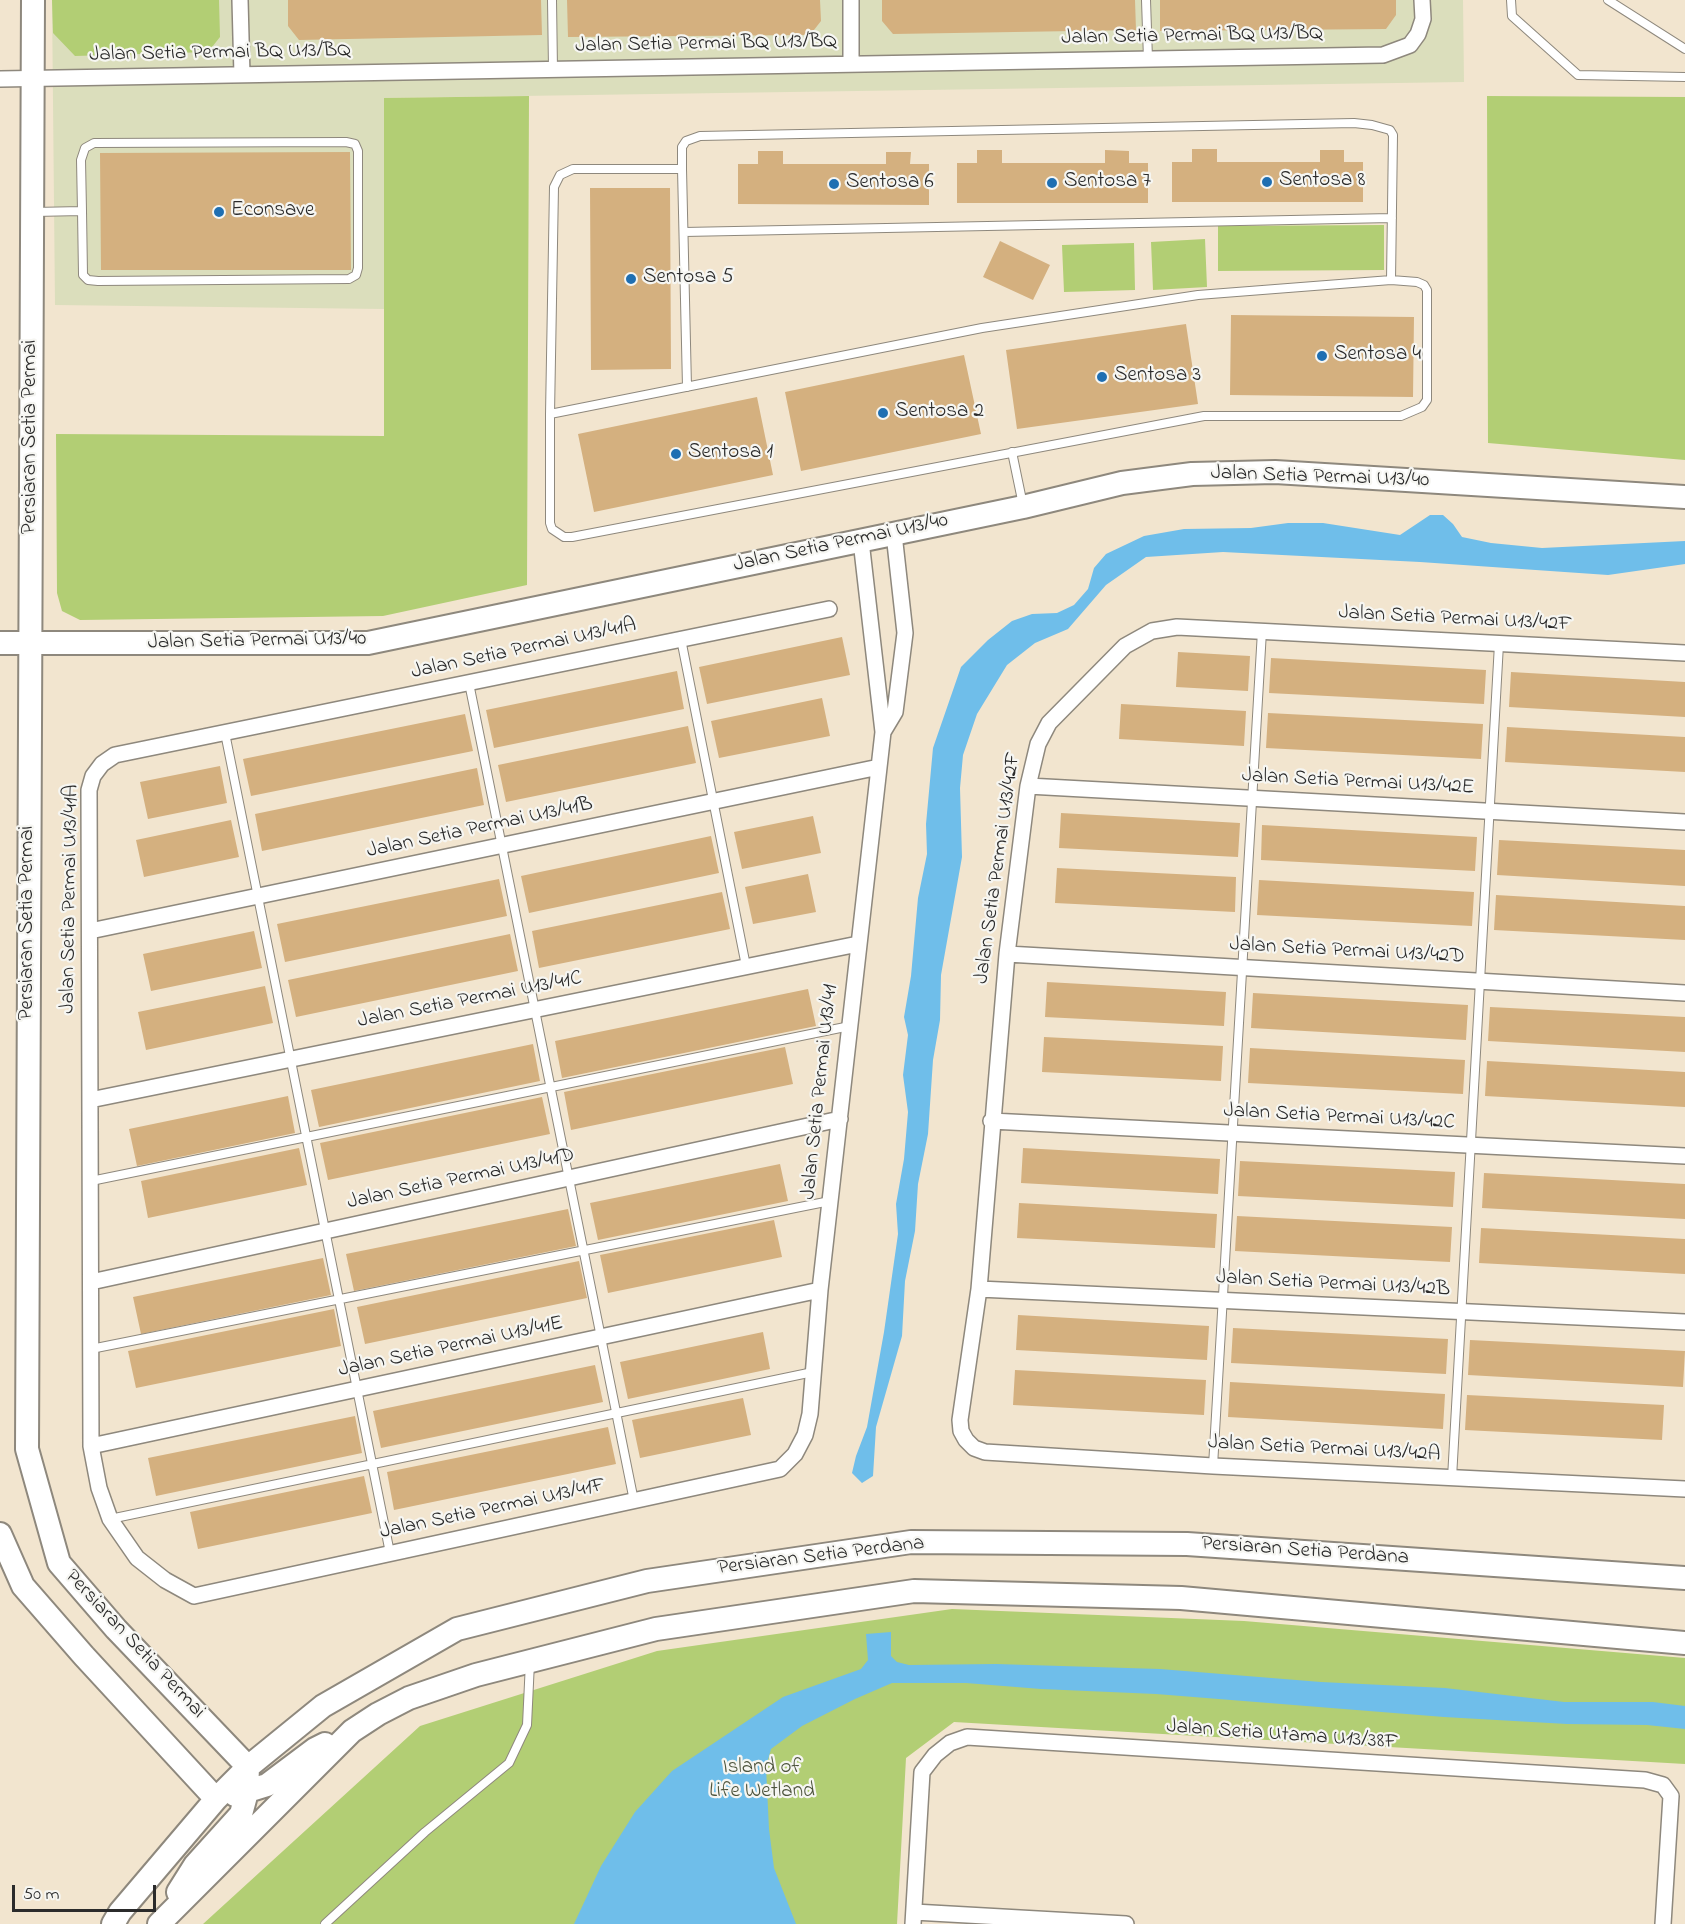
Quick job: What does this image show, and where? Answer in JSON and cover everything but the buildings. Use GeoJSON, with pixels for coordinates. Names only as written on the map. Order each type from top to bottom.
{"type":"FeatureCollection","features":[{"type":"Feature","properties":{"kind":"street","name":"Persiaran Setia Permai"},"geometry":{"type":"LineString","coordinates":[[33,0],[27,1449],[60,1563],[116,1629],[248,1767]]}},
{"type":"Feature","properties":{"kind":"street"},"geometry":{"type":"LineString","coordinates":[[240,0],[242,75]]}},
{"type":"Feature","properties":{"kind":"street"},"geometry":{"type":"LineString","coordinates":[[851,0],[851,64]]}},
{"type":"Feature","properties":{"kind":"street","name":"Jalan Setia Permai BQ U13/BQ"},"geometry":{"type":"LineString","coordinates":[[0,79],[1383,55],[1410,45],[1418,34],[1423,19],[1422,0]]}},
{"type":"Feature","properties":{"kind":"street","name":"Jalan Setia Permai U13/40"},"geometry":{"type":"LineString","coordinates":[[0,643],[368,643],[1023,507],[1122,483],[1192,474],[1275,472],[1685,497]]}},
{"type":"Feature","properties":{"kind":"street","name":"Jalan Setia Permai U13/41"},"geometry":{"type":"LineString","coordinates":[[883,732],[895,712],[905,633],[894,534]]}},
{"type":"Feature","properties":{"kind":"street","name":"Jalan Setia Permai U13/41"},"geometry":{"type":"LineString","coordinates":[[795,1454],[805,1434],[810,1414],[820,1290],[883,732],[861,541]]}},
{"type":"Feature","properties":{"kind":"street","name":"Jalan Setia Permai U13/41A"},"geometry":{"type":"LineString","coordinates":[[194,1596],[165,1580],[136,1558],[110,1518],[99,1488],[91,1446],[89,790],[93,776],[102,764],[115,755],[829,609]]}},
{"type":"Feature","properties":{"kind":"street","name":"Jalan Setia Permai U13/42F"},"geometry":{"type":"LineString","coordinates":[[966,1440],[961,1431],[960,1420],[979,1289],[1007,954],[1028,786],[1038,744],[1049,723],[1125,646],[1152,631],[1177,627],[1685,653]]}},
{"type":"Feature","properties":{"kind":"street","name":"Jalan Setia Permai U13/41B"},"geometry":{"type":"LineString","coordinates":[[90,931],[879,767]]}},
{"type":"Feature","properties":{"kind":"street","name":"Jalan Setia Permai U13/42E"},"geometry":{"type":"LineString","coordinates":[[1028,786],[1685,822]]}},
{"type":"Feature","properties":{"kind":"street","name":"Jalan Setia Permai U13/41C"},"geometry":{"type":"LineString","coordinates":[[90,1100],[858,944]]}},
{"type":"Feature","properties":{"kind":"street","name":"Jalan Setia Permai U13/42D"},"geometry":{"type":"LineString","coordinates":[[1007,954],[1685,993]]}},
{"type":"Feature","properties":{"kind":"street","name":"Jalan Setia Permai U13/41D"},"geometry":{"type":"LineString","coordinates":[[91,1282],[840,1119]]}},
{"type":"Feature","properties":{"kind":"street","name":"Jalan Setia Permai U13/42C"},"geometry":{"type":"LineString","coordinates":[[992,1120],[1685,1156]]}},
{"type":"Feature","properties":{"kind":"street","name":"Jalan Setia Permai U13/42B"},"geometry":{"type":"LineString","coordinates":[[979,1289],[1685,1322]]}},
{"type":"Feature","properties":{"kind":"street","name":"Jalan Setia Permai U13/41E"},"geometry":{"type":"LineString","coordinates":[[91,1446],[820,1290]]}},
{"type":"Feature","properties":{"kind":"street","name":"Jalan Setia Permai U13/42A"},"geometry":{"type":"LineString","coordinates":[[966,1440],[974,1448],[985,1452],[1213,1466],[1685,1489]]}},
{"type":"Feature","properties":{"kind":"street","name":"Jalan Setia Permai U13/41F"},"geometry":{"type":"LineString","coordinates":[[194,1596],[780,1469],[795,1454]]}},
{"type":"Feature","properties":{"kind":"street","name":"Persiaran Setia Permai"},"geometry":{"type":"LineString","coordinates":[[0,1534],[22,1586],[216,1799]]}},
{"type":"Feature","properties":{"kind":"street","name":"Persiaran Setia Perdana"},"geometry":{"type":"LineString","coordinates":[[113,1924],[120,1912],[216,1799],[248,1767],[323,1706],[457,1629],[647,1581],[911,1542],[1187,1544],[1685,1578]]}},
{"type":"Feature","properties":{"kind":"street"},"geometry":{"type":"LineString","coordinates":[[216,1799],[267,1785],[315,1749],[352,1731],[409,1698],[476,1675],[656,1629],[914,1591],[1181,1598],[1685,1643]]}},
{"type":"Feature","properties":{"kind":"street"},"geometry":{"type":"LineString","coordinates":[[158,1924],[352,1731]]}},
{"type":"Feature","properties":{"kind":"street","name":"Jalan Setia Utama U13/38F"},"geometry":{"type":"LineString","coordinates":[[913,1918],[921,1772],[935,1755],[950,1743],[967,1737],[1645,1780],[1664,1785],[1671,1796],[1663,1924]]}},
{"type":"Feature","properties":{"kind":"street"},"geometry":{"type":"LineString","coordinates":[[158,1924],[195,1865],[241,1814],[247,1792],[248,1767]]}},
{"type":"Feature","properties":{"kind":"street"},"geometry":{"type":"LineString","coordinates":[[913,1918],[1126,1924]]}},
{"type":"Feature","properties":{"kind":"lane"},"geometry":{"type":"LineString","coordinates":[[552,0],[553,69]]}},
{"type":"Feature","properties":{"kind":"lane"},"geometry":{"type":"LineString","coordinates":[[1146,0],[1148,59]]}},
{"type":"Feature","properties":{"kind":"lane"},"geometry":{"type":"LineString","coordinates":[[1511,0],[1512,16],[1578,75],[1685,77]]}},
{"type":"Feature","properties":{"kind":"lane"},"geometry":{"type":"LineString","coordinates":[[1608,0],[1685,49]]}},
{"type":"Feature","properties":{"kind":"lane"},"geometry":{"type":"LineString","coordinates":[[687,387],[682,147],[686,141],[700,136],[1354,123],[1372,125],[1390,130],[1394,135],[1390,280]]}},
{"type":"Feature","properties":{"kind":"lane"},"geometry":{"type":"LineString","coordinates":[[346,142],[355,144],[358,151],[358,268],[356,275],[349,279],[88,280],[83,274],[82,211],[81,160],[86,148],[94,143],[346,142]]}},
{"type":"Feature","properties":{"kind":"lane"},"geometry":{"type":"LineString","coordinates":[[550,414],[982,328],[1198,295],[1390,280],[1417,282],[1424,285],[1427,290],[1428,400],[1422,407],[1401,416],[1204,416],[564,537],[552,529],[550,523],[550,414],[554,187],[560,175],[573,170],[682,169]]}},
{"type":"Feature","properties":{"kind":"lane"},"geometry":{"type":"LineString","coordinates":[[33,212],[82,211]]}},
{"type":"Feature","properties":{"kind":"lane"},"geometry":{"type":"LineString","coordinates":[[684,232],[1392,218]]}},
{"type":"Feature","properties":{"kind":"lane"},"geometry":{"type":"LineString","coordinates":[[1012,452],[1023,507]]}},
{"type":"Feature","properties":{"kind":"lane"},"geometry":{"type":"LineString","coordinates":[[1213,1466],[1262,631]]}},
{"type":"Feature","properties":{"kind":"lane"},"geometry":{"type":"LineString","coordinates":[[681,639],[746,966]]}},
{"type":"Feature","properties":{"kind":"lane"},"geometry":{"type":"LineString","coordinates":[[1452,1478],[1499,644]]}},
{"type":"Feature","properties":{"kind":"lane"},"geometry":{"type":"LineString","coordinates":[[470,683],[634,1501]]}},
{"type":"Feature","properties":{"kind":"lane"},"geometry":{"type":"LineString","coordinates":[[225,733],[390,1553]]}},
{"type":"Feature","properties":{"kind":"lane"},"geometry":{"type":"LineString","coordinates":[[91,1181],[850,1026]]}},
{"type":"Feature","properties":{"kind":"lane"},"geometry":{"type":"LineString","coordinates":[[91,1349],[830,1201]]}},
{"type":"Feature","properties":{"kind":"lane"},"geometry":{"type":"LineString","coordinates":[[110,1518],[813,1372]]}},
{"type":"Feature","properties":{"kind":"lane"},"geometry":{"type":"LineString","coordinates":[[326,1924],[426,1832],[509,1763],[527,1725],[530,1661]]}},
{"type":"Feature","properties":{"kind":"shaded area"},"geometry":{"type":"Polygon","coordinates":[[[52,0],[1463,0],[1464,82],[385,98],[384,309],[55,305],[52,0]]]}},
{"type":"Feature","properties":{"kind":"green space"},"geometry":{"type":"Polygon","coordinates":[[[52,0],[219,0],[220,37],[208,52],[75,56],[53,33],[52,0]]]}},
{"type":"Feature","properties":{"kind":"green space"},"geometry":{"type":"Polygon","coordinates":[[[529,96],[527,585],[383,616],[80,620],[62,611],[57,593],[56,434],[384,436],[384,98],[529,96]]]}},
{"type":"Feature","properties":{"kind":"green space"},"geometry":{"type":"Polygon","coordinates":[[[1487,96],[1685,97],[1685,460],[1488,443],[1487,96]]]}},
{"type":"Feature","properties":{"kind":"green space"},"geometry":{"type":"Polygon","coordinates":[[[1384,225],[1384,270],[1218,271],[1218,226],[1384,225]]]}},
{"type":"Feature","properties":{"kind":"green space"},"geometry":{"type":"Polygon","coordinates":[[[1205,239],[1207,287],[1153,290],[1151,242],[1205,239]]]}},
{"type":"Feature","properties":{"kind":"green space"},"geometry":{"type":"Polygon","coordinates":[[[1134,243],[1135,290],[1064,292],[1062,245],[1134,243]]]}},
{"type":"Feature","properties":{"kind":"green space","name":"Island of Life Wetland"},"geometry":{"type":"Polygon","coordinates":[[[952,1609],[1244,1621],[1685,1658],[1685,1764],[954,1722],[906,1758],[897,1924],[203,1924],[420,1726],[657,1651],[952,1609]]]}},
{"type":"Feature","properties":{"kind":"water"},"geometry":{"type":"Polygon","coordinates":[[[1430,515],[1443,515],[1462,537],[1491,543],[1542,548],[1685,541],[1685,564],[1608,575],[1223,552],[1146,557],[1106,585],[1068,629],[1035,643],[1007,665],[977,714],[963,755],[960,788],[962,857],[941,975],[940,1020],[933,1060],[928,1134],[918,1184],[915,1231],[905,1281],[902,1336],[876,1427],[873,1476],[862,1483],[852,1473],[867,1427],[898,1234],[896,1204],[904,1159],[908,1112],[903,1075],[908,1035],[904,1017],[911,976],[918,898],[927,854],[926,824],[933,748],[961,667],[988,640],[1012,621],[1032,614],[1057,613],[1074,605],[1088,589],[1094,568],[1106,554],[1144,536],[1184,529],[1251,528],[1288,523],[1323,523],[1400,535],[1430,515]]]}},
{"type":"Feature","properties":{"kind":"water"},"geometry":{"type":"Polygon","coordinates":[[[891,1632],[891,1656],[897,1662],[909,1665],[996,1664],[1160,1669],[1321,1682],[1445,1688],[1564,1702],[1653,1702],[1685,1706],[1685,1729],[1647,1725],[1567,1724],[1444,1717],[1156,1694],[966,1683],[892,1683],[802,1726],[771,1749],[766,1767],[769,1829],[774,1868],[796,1924],[574,1924],[601,1866],[635,1812],[672,1771],[783,1697],[861,1669],[868,1660],[866,1634],[891,1632]]]}},
{"type":"Feature","properties":{"kind":"place","name":"Sentosa 8"},"geometry":{"type":"Point","coordinates":[1267,182]}},
{"type":"Feature","properties":{"kind":"place","name":"Sentosa 7"},"geometry":{"type":"Point","coordinates":[1052,183]}},
{"type":"Feature","properties":{"kind":"place","name":"Sentosa 6"},"geometry":{"type":"Point","coordinates":[834,184]}},
{"type":"Feature","properties":{"kind":"place","name":"Econsave"},"geometry":{"type":"Point","coordinates":[219,212]}},
{"type":"Feature","properties":{"kind":"place","name":"Sentosa 5"},"geometry":{"type":"Point","coordinates":[631,279]}},
{"type":"Feature","properties":{"kind":"place","name":"Sentosa 4"},"geometry":{"type":"Point","coordinates":[1322,356]}},
{"type":"Feature","properties":{"kind":"place","name":"Sentosa 3"},"geometry":{"type":"Point","coordinates":[1102,377]}},
{"type":"Feature","properties":{"kind":"place","name":"Sentosa 2"},"geometry":{"type":"Point","coordinates":[883,413]}},
{"type":"Feature","properties":{"kind":"place","name":"Sentosa 1"},"geometry":{"type":"Point","coordinates":[676,454]}}]}
